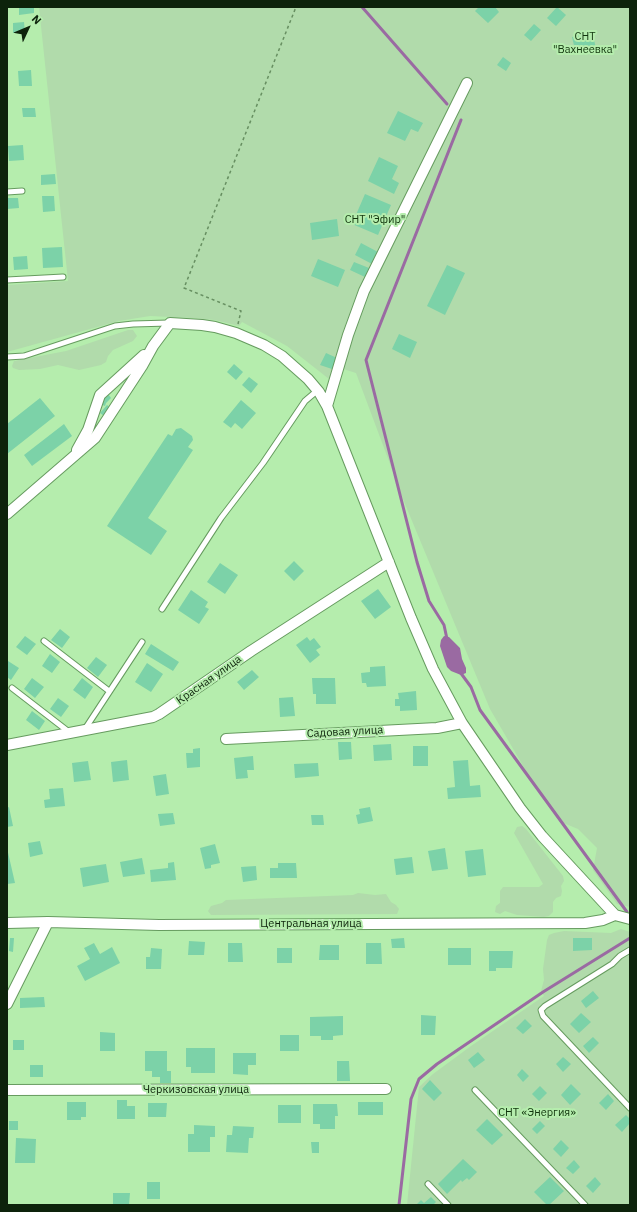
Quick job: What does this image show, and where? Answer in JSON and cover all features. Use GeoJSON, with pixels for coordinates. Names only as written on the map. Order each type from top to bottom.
{"type":"FeatureCollection","features":[{"type":"Feature","properties":{"kind":"street"},"geometry":{"type":"LineString","coordinates":[[327,406],[348,335],[364,291],[467,83]]}},
{"type":"Feature","properties":{"kind":"street"},"geometry":{"type":"LineString","coordinates":[[72,459],[88,430],[100,395],[138,362],[153,346],[170,323],[202,324],[236,333],[264,345],[282,356],[318,390],[327,406],[433,669],[462,723],[520,808],[542,836],[615,915],[630,919]]}},
{"type":"Feature","properties":{"kind":"street"},"geometry":{"type":"LineString","coordinates":[[7,514],[95,438],[142,366],[153,346]]}},
{"type":"Feature","properties":{"kind":"street","name":"Красная улица"},"geometry":{"type":"LineString","coordinates":[[7,745],[153,716],[164,711],[251,651],[389,562]]}},
{"type":"Feature","properties":{"kind":"street","name":"Садовая улица"},"geometry":{"type":"LineString","coordinates":[[226,739],[437,728],[462,723]]}},
{"type":"Feature","properties":{"kind":"street","name":"Центральная улица"},"geometry":{"type":"LineString","coordinates":[[7,923],[48,922],[160,925],[585,923],[603,920],[615,915]]}},
{"type":"Feature","properties":{"kind":"street"},"geometry":{"type":"LineString","coordinates":[[7,1004],[48,922]]}},
{"type":"Feature","properties":{"kind":"street","name":"Черкизовская улица"},"geometry":{"type":"LineString","coordinates":[[7,1090],[386,1089]]}},
{"type":"Feature","properties":{"kind":"lane"},"geometry":{"type":"LineString","coordinates":[[7,192],[22,191]]}},
{"type":"Feature","properties":{"kind":"lane"},"geometry":{"type":"LineString","coordinates":[[7,280],[63,277]]}},
{"type":"Feature","properties":{"kind":"lane"},"geometry":{"type":"LineString","coordinates":[[7,357],[24,356],[115,326],[170,323]]}},
{"type":"Feature","properties":{"kind":"lane"},"geometry":{"type":"LineString","coordinates":[[162,609],[221,518],[263,463],[305,401],[318,390]]}},
{"type":"Feature","properties":{"kind":"lane"},"geometry":{"type":"LineString","coordinates":[[44,642],[109,691]]}},
{"type":"Feature","properties":{"kind":"lane"},"geometry":{"type":"LineString","coordinates":[[84,730],[142,642]]}},
{"type":"Feature","properties":{"kind":"lane"},"geometry":{"type":"LineString","coordinates":[[12,688],[70,733]]}},
{"type":"Feature","properties":{"kind":"lane"},"geometry":{"type":"LineString","coordinates":[[630,950],[620,956],[612,964],[545,1006],[542,1010],[543,1016],[630,1108]]}},
{"type":"Feature","properties":{"kind":"lane"},"geometry":{"type":"LineString","coordinates":[[475,1090],[586,1205]]}},
{"type":"Feature","properties":{"kind":"lane"},"geometry":{"type":"LineString","coordinates":[[428,1184],[448,1205]]}},
{"type":"Feature","properties":{"kind":"path"},"geometry":{"type":"LineString","coordinates":[[236,333],[241,311],[184,288],[296,7]]}},
{"type":"Feature","properties":{"kind":"green space"},"geometry":{"type":"Polygon","coordinates":[[[39,7],[630,7],[630,907],[617,904],[593,870],[597,848],[578,829],[561,822],[540,795],[490,709],[405,504],[356,373],[334,366],[329,379],[287,346],[242,322],[239,326],[215,320],[191,318],[150,316],[119,321],[7,352],[7,285],[68,281],[39,7]]]}},
{"type":"Feature","properties":{"kind":"green space"},"geometry":{"type":"Polygon","coordinates":[[[128,330],[133,330],[137,336],[133,341],[113,350],[108,356],[106,362],[101,365],[79,370],[58,365],[40,369],[19,370],[13,368],[12,366],[14,361],[66,351],[128,330]]]}},
{"type":"Feature","properties":{"kind":"green space"},"geometry":{"type":"Polygon","coordinates":[[[522,826],[563,876],[564,881],[561,886],[561,896],[556,898],[553,902],[553,912],[549,916],[517,915],[505,911],[500,914],[495,912],[496,906],[500,903],[500,891],[503,887],[539,887],[543,884],[514,833],[517,827],[522,826]]]}},
{"type":"Feature","properties":{"kind":"green space"},"geometry":{"type":"Polygon","coordinates":[[[358,893],[375,895],[386,894],[391,902],[399,909],[397,914],[211,915],[208,911],[211,906],[222,903],[226,900],[353,895],[358,893]]]}},
{"type":"Feature","properties":{"kind":"green space","name":"СНТ «Энергия»"},"geometry":{"type":"Polygon","coordinates":[[[621,929],[630,932],[630,1205],[407,1205],[419,1087],[433,1074],[471,1046],[544,996],[541,991],[544,980],[543,969],[549,935],[564,931],[611,933],[621,929]]]}},
{"type":"Feature","properties":{"kind":"shaded area"},"geometry":{"type":"Polygon","coordinates":[[[444,636],[449,637],[460,648],[466,673],[461,675],[451,671],[447,667],[440,646],[441,640],[444,636]]]}},
{"type":"Feature","properties":{"kind":"building"},"geometry":{"type":"Polygon","coordinates":[[[19,7],[34,7],[34,13],[19,15],[19,7]]]}},
{"type":"Feature","properties":{"kind":"building"},"geometry":{"type":"Polygon","coordinates":[[[479,7],[495,7],[499,12],[488,23],[475,11],[479,7]]]}},
{"type":"Feature","properties":{"kind":"building"},"geometry":{"type":"Polygon","coordinates":[[[557,7],[566,15],[556,26],[547,18],[557,7]]]}},
{"type":"Feature","properties":{"kind":"building"},"geometry":{"type":"Polygon","coordinates":[[[24,22],[25,32],[13,33],[13,23],[24,22]]]}},
{"type":"Feature","properties":{"kind":"building"},"geometry":{"type":"Polygon","coordinates":[[[534,24],[541,30],[531,41],[524,35],[534,24]]]}},
{"type":"Feature","properties":{"kind":"building"},"geometry":{"type":"Polygon","coordinates":[[[592,32],[596,48],[576,54],[572,37],[592,32]]]}},
{"type":"Feature","properties":{"kind":"building"},"geometry":{"type":"Polygon","coordinates":[[[503,57],[511,63],[506,71],[497,65],[503,57]]]}},
{"type":"Feature","properties":{"kind":"building"},"geometry":{"type":"Polygon","coordinates":[[[31,70],[32,86],[19,86],[18,71],[31,70]]]}},
{"type":"Feature","properties":{"kind":"building"},"geometry":{"type":"Polygon","coordinates":[[[22,108],[35,108],[36,117],[23,117],[22,108]]]}},
{"type":"Feature","properties":{"kind":"building"},"geometry":{"type":"Polygon","coordinates":[[[398,111],[423,123],[418,132],[411,129],[405,141],[387,133],[398,111]]]}},
{"type":"Feature","properties":{"kind":"building"},"geometry":{"type":"Polygon","coordinates":[[[23,145],[24,160],[9,161],[8,146],[23,145]]]}},
{"type":"Feature","properties":{"kind":"building"},"geometry":{"type":"Polygon","coordinates":[[[379,157],[398,166],[392,179],[399,183],[394,194],[368,181],[379,157]]]}},
{"type":"Feature","properties":{"kind":"building"},"geometry":{"type":"Polygon","coordinates":[[[55,174],[56,184],[41,185],[41,175],[55,174]]]}},
{"type":"Feature","properties":{"kind":"building"},"geometry":{"type":"Polygon","coordinates":[[[365,194],[391,205],[378,235],[352,224],[365,194]]]}},
{"type":"Feature","properties":{"kind":"building"},"geometry":{"type":"Polygon","coordinates":[[[42,196],[54,196],[55,211],[43,212],[42,196]]]}},
{"type":"Feature","properties":{"kind":"building"},"geometry":{"type":"Polygon","coordinates":[[[7,198],[18,198],[19,208],[7,209],[7,198]]]}},
{"type":"Feature","properties":{"kind":"building"},"geometry":{"type":"Polygon","coordinates":[[[337,219],[339,236],[312,240],[310,223],[337,219]]]}},
{"type":"Feature","properties":{"kind":"building"},"geometry":{"type":"Polygon","coordinates":[[[361,243],[378,252],[372,264],[355,255],[361,243]]]}},
{"type":"Feature","properties":{"kind":"building"},"geometry":{"type":"Polygon","coordinates":[[[62,247],[63,267],[43,268],[42,248],[62,247]]]}},
{"type":"Feature","properties":{"kind":"building"},"geometry":{"type":"Polygon","coordinates":[[[27,256],[28,269],[14,270],[13,257],[27,256]]]}},
{"type":"Feature","properties":{"kind":"building"},"geometry":{"type":"Polygon","coordinates":[[[318,259],[345,270],[338,287],[311,276],[318,259]]]}},
{"type":"Feature","properties":{"kind":"building"},"geometry":{"type":"Polygon","coordinates":[[[354,262],[369,268],[365,277],[350,270],[354,262]]]}},
{"type":"Feature","properties":{"kind":"building"},"geometry":{"type":"Polygon","coordinates":[[[447,265],[465,273],[445,315],[427,306],[447,265]]]}},
{"type":"Feature","properties":{"kind":"building"},"geometry":{"type":"Polygon","coordinates":[[[399,334],[417,342],[410,358],[392,349],[399,334]]]}},
{"type":"Feature","properties":{"kind":"building"},"geometry":{"type":"Polygon","coordinates":[[[326,353],[337,358],[332,369],[320,365],[326,353]]]}},
{"type":"Feature","properties":{"kind":"building"},"geometry":{"type":"Polygon","coordinates":[[[234,364],[243,372],[236,380],[227,372],[234,364]]]}},
{"type":"Feature","properties":{"kind":"building"},"geometry":{"type":"Polygon","coordinates":[[[249,377],[258,384],[251,393],[242,385],[249,377]]]}},
{"type":"Feature","properties":{"kind":"building"},"geometry":{"type":"Polygon","coordinates":[[[108,394],[111,398],[105,406],[100,404],[103,399],[108,394]]]}},
{"type":"Feature","properties":{"kind":"building"},"geometry":{"type":"Polygon","coordinates":[[[40,398],[55,416],[7,454],[7,424],[40,398]]]}},
{"type":"Feature","properties":{"kind":"building"},"geometry":{"type":"Polygon","coordinates":[[[241,400],[256,413],[242,429],[235,423],[231,428],[223,422],[241,400]]]}},
{"type":"Feature","properties":{"kind":"building"},"geometry":{"type":"Polygon","coordinates":[[[107,405],[111,408],[104,416],[100,413],[107,405]]]}},
{"type":"Feature","properties":{"kind":"building"},"geometry":{"type":"Polygon","coordinates":[[[64,424],[72,436],[32,466],[24,455],[64,424]]]}},
{"type":"Feature","properties":{"kind":"building"},"geometry":{"type":"Polygon","coordinates":[[[181,428],[192,436],[193,440],[188,447],[193,450],[148,518],[167,531],[151,555],[107,526],[168,434],[172,436],[176,429],[181,428]]]}},
{"type":"Feature","properties":{"kind":"building"},"geometry":{"type":"Polygon","coordinates":[[[294,561],[304,571],[294,581],[284,571],[294,561]]]}},
{"type":"Feature","properties":{"kind":"building"},"geometry":{"type":"Polygon","coordinates":[[[220,563],[238,575],[225,594],[207,582],[220,563]]]}},
{"type":"Feature","properties":{"kind":"building"},"geometry":{"type":"Polygon","coordinates":[[[378,589],[391,607],[375,619],[361,601],[378,589]]]}},
{"type":"Feature","properties":{"kind":"building"},"geometry":{"type":"Polygon","coordinates":[[[191,590],[208,602],[205,607],[209,609],[199,624],[178,610],[191,590]]]}},
{"type":"Feature","properties":{"kind":"building"},"geometry":{"type":"Polygon","coordinates":[[[60,629],[70,637],[62,648],[51,640],[60,629]]]}},
{"type":"Feature","properties":{"kind":"building"},"geometry":{"type":"Polygon","coordinates":[[[25,636],[36,644],[27,655],[16,647],[25,636]]]}},
{"type":"Feature","properties":{"kind":"building"},"geometry":{"type":"Polygon","coordinates":[[[307,637],[310,641],[314,638],[321,647],[316,650],[320,655],[310,663],[296,645],[307,637]]]}},
{"type":"Feature","properties":{"kind":"building"},"geometry":{"type":"Polygon","coordinates":[[[151,644],[179,662],[173,671],[145,654],[151,644]]]}},
{"type":"Feature","properties":{"kind":"building"},"geometry":{"type":"Polygon","coordinates":[[[50,654],[60,662],[52,673],[42,666],[50,654]]]}},
{"type":"Feature","properties":{"kind":"building"},"geometry":{"type":"Polygon","coordinates":[[[96,657],[107,665],[98,677],[87,668],[96,657]]]}},
{"type":"Feature","properties":{"kind":"building"},"geometry":{"type":"Polygon","coordinates":[[[8,661],[19,668],[11,680],[7,677],[8,661]]]}},
{"type":"Feature","properties":{"kind":"building"},"geometry":{"type":"Polygon","coordinates":[[[147,663],[163,674],[151,692],[135,682],[147,663]]]}},
{"type":"Feature","properties":{"kind":"building"},"geometry":{"type":"Polygon","coordinates":[[[385,666],[386,686],[367,687],[366,683],[362,683],[361,673],[370,672],[370,667],[385,666]]]}},
{"type":"Feature","properties":{"kind":"building"},"geometry":{"type":"Polygon","coordinates":[[[252,670],[259,677],[244,690],[237,682],[252,670]]]}},
{"type":"Feature","properties":{"kind":"building"},"geometry":{"type":"Polygon","coordinates":[[[32,678],[44,687],[35,698],[24,689],[32,678]]]}},
{"type":"Feature","properties":{"kind":"building"},"geometry":{"type":"Polygon","coordinates":[[[82,678],[93,687],[85,699],[73,690],[82,678]]]}},
{"type":"Feature","properties":{"kind":"building"},"geometry":{"type":"Polygon","coordinates":[[[312,678],[335,678],[336,704],[316,704],[316,694],[313,694],[312,678]]]}},
{"type":"Feature","properties":{"kind":"building"},"geometry":{"type":"Polygon","coordinates":[[[416,691],[417,710],[400,711],[400,706],[395,706],[395,699],[399,699],[398,693],[416,691]]]}},
{"type":"Feature","properties":{"kind":"building"},"geometry":{"type":"Polygon","coordinates":[[[293,697],[295,716],[280,717],[279,698],[293,697]]]}},
{"type":"Feature","properties":{"kind":"building"},"geometry":{"type":"Polygon","coordinates":[[[58,698],[69,706],[61,717],[50,709],[58,698]]]}},
{"type":"Feature","properties":{"kind":"building"},"geometry":{"type":"Polygon","coordinates":[[[32,711],[45,721],[39,730],[26,720],[32,711]]]}},
{"type":"Feature","properties":{"kind":"building"},"geometry":{"type":"Polygon","coordinates":[[[338,742],[351,742],[352,759],[339,760],[338,742]]]}},
{"type":"Feature","properties":{"kind":"building"},"geometry":{"type":"Polygon","coordinates":[[[391,744],[392,760],[374,761],[373,745],[391,744]]]}},
{"type":"Feature","properties":{"kind":"building"},"geometry":{"type":"Polygon","coordinates":[[[413,746],[428,746],[428,766],[413,766],[413,746]]]}},
{"type":"Feature","properties":{"kind":"building"},"geometry":{"type":"Polygon","coordinates":[[[200,748],[200,767],[187,768],[186,753],[193,753],[193,749],[200,748]]]}},
{"type":"Feature","properties":{"kind":"building"},"geometry":{"type":"Polygon","coordinates":[[[253,756],[254,770],[247,770],[248,778],[236,779],[234,758],[253,756]]]}},
{"type":"Feature","properties":{"kind":"building"},"geometry":{"type":"Polygon","coordinates":[[[127,760],[129,780],[113,782],[111,762],[127,760]]]}},
{"type":"Feature","properties":{"kind":"building"},"geometry":{"type":"Polygon","coordinates":[[[468,760],[470,786],[480,785],[481,797],[448,799],[447,788],[455,787],[453,761],[468,760]]]}},
{"type":"Feature","properties":{"kind":"building"},"geometry":{"type":"Polygon","coordinates":[[[88,761],[91,780],[74,782],[72,763],[88,761]]]}},
{"type":"Feature","properties":{"kind":"building"},"geometry":{"type":"Polygon","coordinates":[[[318,763],[319,776],[295,778],[294,764],[318,763]]]}},
{"type":"Feature","properties":{"kind":"building"},"geometry":{"type":"Polygon","coordinates":[[[166,774],[169,794],[156,796],[153,776],[166,774]]]}},
{"type":"Feature","properties":{"kind":"building"},"geometry":{"type":"Polygon","coordinates":[[[63,788],[65,806],[45,808],[44,800],[50,799],[49,789],[63,788]]]}},
{"type":"Feature","properties":{"kind":"building"},"geometry":{"type":"Polygon","coordinates":[[[9,807],[13,826],[7,827],[7,808],[9,807]]]}},
{"type":"Feature","properties":{"kind":"building"},"geometry":{"type":"Polygon","coordinates":[[[370,807],[373,821],[358,824],[356,815],[360,814],[359,809],[370,807]]]}},
{"type":"Feature","properties":{"kind":"building"},"geometry":{"type":"Polygon","coordinates":[[[173,813],[175,824],[160,826],[158,814],[173,813]]]}},
{"type":"Feature","properties":{"kind":"building"},"geometry":{"type":"Polygon","coordinates":[[[311,815],[323,815],[324,825],[312,825],[311,815]]]}},
{"type":"Feature","properties":{"kind":"building"},"geometry":{"type":"Polygon","coordinates":[[[40,841],[43,854],[30,857],[28,843],[40,841]]]}},
{"type":"Feature","properties":{"kind":"building"},"geometry":{"type":"Polygon","coordinates":[[[215,844],[220,863],[211,865],[211,868],[205,869],[200,848],[215,844]]]}},
{"type":"Feature","properties":{"kind":"building"},"geometry":{"type":"Polygon","coordinates":[[[7,848],[15,883],[7,884],[7,848]]]}},
{"type":"Feature","properties":{"kind":"building"},"geometry":{"type":"Polygon","coordinates":[[[445,848],[448,869],[432,871],[428,851],[445,848]]]}},
{"type":"Feature","properties":{"kind":"building"},"geometry":{"type":"Polygon","coordinates":[[[483,849],[486,875],[468,877],[465,851],[483,849]]]}},
{"type":"Feature","properties":{"kind":"building"},"geometry":{"type":"Polygon","coordinates":[[[412,857],[414,873],[396,875],[394,859],[412,857]]]}},
{"type":"Feature","properties":{"kind":"building"},"geometry":{"type":"Polygon","coordinates":[[[142,858],[145,874],[123,877],[120,862],[142,858]]]}},
{"type":"Feature","properties":{"kind":"building"},"geometry":{"type":"Polygon","coordinates":[[[174,862],[176,880],[151,882],[150,870],[168,868],[168,863],[174,862]]]}},
{"type":"Feature","properties":{"kind":"building"},"geometry":{"type":"Polygon","coordinates":[[[278,863],[296,863],[297,878],[270,878],[270,868],[278,868],[278,863]]]}},
{"type":"Feature","properties":{"kind":"building"},"geometry":{"type":"Polygon","coordinates":[[[106,864],[109,882],[83,887],[80,868],[106,864]]]}},
{"type":"Feature","properties":{"kind":"building"},"geometry":{"type":"Polygon","coordinates":[[[256,866],[257,880],[243,882],[241,867],[256,866]]]}},
{"type":"Feature","properties":{"kind":"building"},"geometry":{"type":"Polygon","coordinates":[[[10,938],[14,938],[13,952],[9,951],[10,938]]]}},
{"type":"Feature","properties":{"kind":"building"},"geometry":{"type":"Polygon","coordinates":[[[404,938],[405,948],[392,948],[391,939],[404,938]]]}},
{"type":"Feature","properties":{"kind":"building"},"geometry":{"type":"Polygon","coordinates":[[[573,938],[592,938],[592,950],[573,951],[573,938]]]}},
{"type":"Feature","properties":{"kind":"building"},"geometry":{"type":"Polygon","coordinates":[[[189,941],[205,942],[204,955],[188,955],[189,941]]]}},
{"type":"Feature","properties":{"kind":"building"},"geometry":{"type":"Polygon","coordinates":[[[94,943],[100,954],[112,947],[120,963],[85,981],[77,966],[90,959],[84,948],[94,943]]]}},
{"type":"Feature","properties":{"kind":"building"},"geometry":{"type":"Polygon","coordinates":[[[228,943],[242,943],[243,962],[228,962],[228,943]]]}},
{"type":"Feature","properties":{"kind":"building"},"geometry":{"type":"Polygon","coordinates":[[[366,943],[381,943],[382,964],[366,964],[366,943]]]}},
{"type":"Feature","properties":{"kind":"building"},"geometry":{"type":"Polygon","coordinates":[[[320,945],[339,945],[339,960],[319,960],[320,945]]]}},
{"type":"Feature","properties":{"kind":"building"},"geometry":{"type":"Polygon","coordinates":[[[151,948],[162,949],[161,969],[146,969],[146,957],[150,957],[151,948]]]}},
{"type":"Feature","properties":{"kind":"building"},"geometry":{"type":"Polygon","coordinates":[[[277,948],[292,948],[292,963],[277,963],[277,948]]]}},
{"type":"Feature","properties":{"kind":"building"},"geometry":{"type":"Polygon","coordinates":[[[448,948],[471,948],[471,965],[448,965],[448,948]]]}},
{"type":"Feature","properties":{"kind":"building"},"geometry":{"type":"Polygon","coordinates":[[[489,951],[513,951],[512,968],[496,968],[496,971],[489,971],[489,951]]]}},
{"type":"Feature","properties":{"kind":"building"},"geometry":{"type":"Polygon","coordinates":[[[593,991],[599,998],[586,1008],[581,1001],[593,991]]]}},
{"type":"Feature","properties":{"kind":"building"},"geometry":{"type":"Polygon","coordinates":[[[44,997],[45,1007],[20,1008],[20,998],[44,997]]]}},
{"type":"Feature","properties":{"kind":"building"},"geometry":{"type":"Polygon","coordinates":[[[581,1013],[591,1022],[579,1033],[570,1024],[581,1013]]]}},
{"type":"Feature","properties":{"kind":"building"},"geometry":{"type":"Polygon","coordinates":[[[421,1015],[436,1016],[435,1035],[421,1035],[421,1015]]]}},
{"type":"Feature","properties":{"kind":"building"},"geometry":{"type":"Polygon","coordinates":[[[343,1016],[343,1035],[333,1036],[333,1040],[321,1040],[321,1036],[310,1036],[310,1017],[343,1016]]]}},
{"type":"Feature","properties":{"kind":"building"},"geometry":{"type":"Polygon","coordinates":[[[525,1019],[532,1026],[523,1034],[516,1028],[525,1019]]]}},
{"type":"Feature","properties":{"kind":"building"},"geometry":{"type":"Polygon","coordinates":[[[100,1032],[115,1033],[115,1051],[100,1051],[100,1032]]]}},
{"type":"Feature","properties":{"kind":"building"},"geometry":{"type":"Polygon","coordinates":[[[280,1035],[299,1035],[299,1051],[280,1051],[280,1035]]]}},
{"type":"Feature","properties":{"kind":"building"},"geometry":{"type":"Polygon","coordinates":[[[593,1037],[599,1043],[589,1053],[583,1046],[593,1037]]]}},
{"type":"Feature","properties":{"kind":"building"},"geometry":{"type":"Polygon","coordinates":[[[13,1040],[24,1040],[24,1050],[13,1050],[13,1040]]]}},
{"type":"Feature","properties":{"kind":"building"},"geometry":{"type":"Polygon","coordinates":[[[186,1048],[215,1048],[215,1073],[191,1073],[191,1067],[186,1067],[186,1048]]]}},
{"type":"Feature","properties":{"kind":"building"},"geometry":{"type":"Polygon","coordinates":[[[145,1051],[167,1051],[167,1071],[171,1071],[171,1083],[160,1083],[160,1077],[152,1077],[152,1071],[145,1071],[145,1051]]]}},
{"type":"Feature","properties":{"kind":"building"},"geometry":{"type":"Polygon","coordinates":[[[478,1052],[485,1060],[474,1068],[468,1060],[478,1052]]]}},
{"type":"Feature","properties":{"kind":"building"},"geometry":{"type":"Polygon","coordinates":[[[233,1053],[256,1053],[256,1065],[248,1065],[248,1075],[233,1074],[233,1053]]]}},
{"type":"Feature","properties":{"kind":"building"},"geometry":{"type":"Polygon","coordinates":[[[563,1057],[571,1064],[563,1072],[556,1064],[563,1057]]]}},
{"type":"Feature","properties":{"kind":"building"},"geometry":{"type":"Polygon","coordinates":[[[337,1061],[349,1061],[350,1081],[337,1081],[337,1061]]]}},
{"type":"Feature","properties":{"kind":"building"},"geometry":{"type":"Polygon","coordinates":[[[30,1065],[43,1065],[43,1077],[30,1077],[30,1065]]]}},
{"type":"Feature","properties":{"kind":"building"},"geometry":{"type":"Polygon","coordinates":[[[522,1069],[529,1076],[523,1082],[517,1075],[522,1069]]]}},
{"type":"Feature","properties":{"kind":"building"},"geometry":{"type":"Polygon","coordinates":[[[430,1080],[442,1093],[434,1101],[422,1089],[430,1080]]]}},
{"type":"Feature","properties":{"kind":"building"},"geometry":{"type":"Polygon","coordinates":[[[571,1084],[581,1094],[570,1105],[561,1095],[571,1084]]]}},
{"type":"Feature","properties":{"kind":"building"},"geometry":{"type":"Polygon","coordinates":[[[540,1086],[547,1093],[539,1101],[532,1094],[540,1086]]]}},
{"type":"Feature","properties":{"kind":"building"},"geometry":{"type":"Polygon","coordinates":[[[608,1094],[614,1101],[606,1110],[599,1103],[608,1094]]]}},
{"type":"Feature","properties":{"kind":"building"},"geometry":{"type":"Polygon","coordinates":[[[117,1100],[127,1100],[127,1106],[135,1106],[135,1119],[117,1119],[117,1100]]]}},
{"type":"Feature","properties":{"kind":"building"},"geometry":{"type":"Polygon","coordinates":[[[67,1102],[86,1102],[86,1117],[81,1117],[81,1120],[67,1120],[67,1102]]]}},
{"type":"Feature","properties":{"kind":"building"},"geometry":{"type":"Polygon","coordinates":[[[358,1102],[383,1102],[383,1115],[358,1115],[358,1102]]]}},
{"type":"Feature","properties":{"kind":"building"},"geometry":{"type":"Polygon","coordinates":[[[148,1103],[167,1103],[166,1117],[148,1117],[148,1103]]]}},
{"type":"Feature","properties":{"kind":"building"},"geometry":{"type":"Polygon","coordinates":[[[313,1104],[337,1104],[338,1116],[335,1116],[335,1129],[320,1129],[320,1124],[313,1124],[313,1104]]]}},
{"type":"Feature","properties":{"kind":"building"},"geometry":{"type":"Polygon","coordinates":[[[278,1105],[301,1105],[301,1123],[278,1123],[278,1105]]]}},
{"type":"Feature","properties":{"kind":"building"},"geometry":{"type":"Polygon","coordinates":[[[626,1115],[630,1119],[630,1123],[622,1132],[615,1125],[626,1115]]]}},
{"type":"Feature","properties":{"kind":"building"},"geometry":{"type":"Polygon","coordinates":[[[487,1119],[503,1135],[492,1145],[476,1130],[487,1119]]]}},
{"type":"Feature","properties":{"kind":"building"},"geometry":{"type":"Polygon","coordinates":[[[9,1121],[18,1121],[18,1130],[9,1130],[9,1121]]]}},
{"type":"Feature","properties":{"kind":"building"},"geometry":{"type":"Polygon","coordinates":[[[540,1121],[545,1126],[537,1134],[532,1129],[540,1121]]]}},
{"type":"Feature","properties":{"kind":"building"},"geometry":{"type":"Polygon","coordinates":[[[194,1125],[215,1126],[215,1137],[210,1137],[210,1152],[188,1152],[188,1134],[194,1134],[194,1125]]]}},
{"type":"Feature","properties":{"kind":"building"},"geometry":{"type":"Polygon","coordinates":[[[233,1126],[254,1127],[253,1138],[249,1138],[248,1153],[226,1152],[227,1135],[232,1135],[233,1126]]]}},
{"type":"Feature","properties":{"kind":"building"},"geometry":{"type":"Polygon","coordinates":[[[16,1138],[36,1139],[35,1163],[15,1163],[16,1138]]]}},
{"type":"Feature","properties":{"kind":"building"},"geometry":{"type":"Polygon","coordinates":[[[561,1140],[569,1148],[561,1157],[553,1149],[561,1140]]]}},
{"type":"Feature","properties":{"kind":"building"},"geometry":{"type":"Polygon","coordinates":[[[311,1142],[319,1142],[319,1153],[312,1153],[311,1142]]]}},
{"type":"Feature","properties":{"kind":"building"},"geometry":{"type":"Polygon","coordinates":[[[463,1159],[477,1172],[469,1180],[467,1178],[462,1182],[461,1180],[447,1194],[438,1184],[463,1159]]]}},
{"type":"Feature","properties":{"kind":"building"},"geometry":{"type":"Polygon","coordinates":[[[574,1160],[580,1167],[573,1174],[566,1168],[574,1160]]]}},
{"type":"Feature","properties":{"kind":"building"},"geometry":{"type":"Polygon","coordinates":[[[550,1177],[564,1191],[549,1205],[547,1205],[534,1192],[550,1177]]]}},
{"type":"Feature","properties":{"kind":"building"},"geometry":{"type":"Polygon","coordinates":[[[595,1177],[601,1184],[593,1193],[586,1186],[595,1177]]]}},
{"type":"Feature","properties":{"kind":"building"},"geometry":{"type":"Polygon","coordinates":[[[147,1182],[160,1182],[160,1199],[147,1199],[147,1182]]]}},
{"type":"Feature","properties":{"kind":"building"},"geometry":{"type":"Polygon","coordinates":[[[113,1193],[130,1193],[129,1205],[113,1205],[113,1193]]]}},
{"type":"Feature","properties":{"kind":"building"},"geometry":{"type":"Polygon","coordinates":[[[431,1197],[436,1202],[433,1205],[416,1205],[421,1200],[424,1203],[431,1197]]]}},
{"type":"Feature","properties":{"kind":"waterway"},"geometry":{"type":"LineString","coordinates":[[362,7],[447,104]]}},
{"type":"Feature","properties":{"kind":"waterway"},"geometry":{"type":"LineString","coordinates":[[447,639],[444,625],[429,601],[417,562],[366,360],[461,120]]}},
{"type":"Feature","properties":{"kind":"waterway"},"geometry":{"type":"LineString","coordinates":[[460,672],[471,687],[480,710],[627,912]]}},
{"type":"Feature","properties":{"kind":"waterway"},"geometry":{"type":"LineString","coordinates":[[399,1205],[411,1099],[419,1079],[437,1064],[543,992],[630,938]]}},
{"type":"Feature","properties":{"kind":"park label","name":"СНТ \"Вахнеевка\""},"geometry":{"type":"Point","coordinates":[585,43]}},
{"type":"Feature","properties":{"kind":"park label","name":"СНТ \"Эфир\""},"geometry":{"type":"Point","coordinates":[375,220]}}]}
